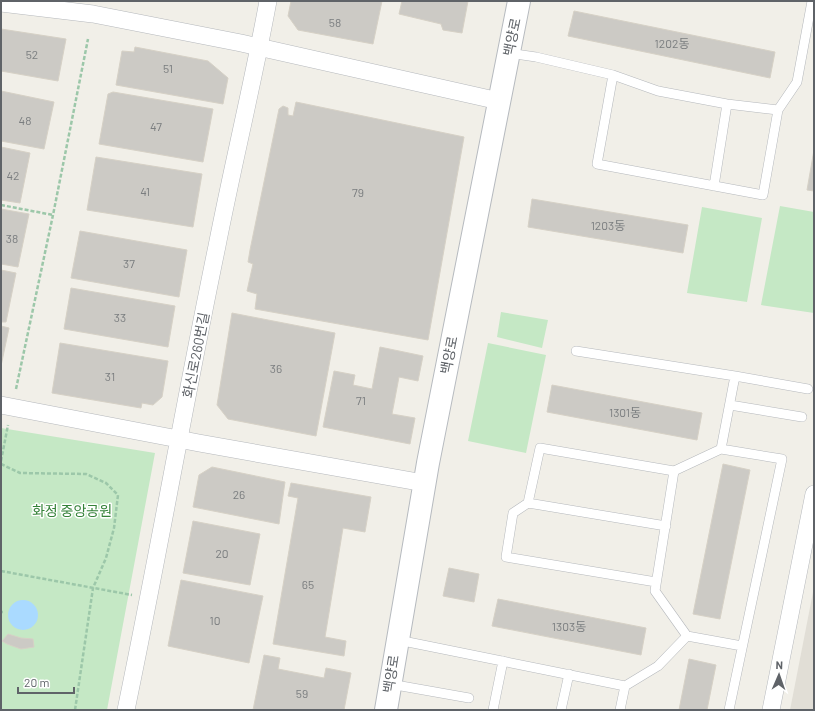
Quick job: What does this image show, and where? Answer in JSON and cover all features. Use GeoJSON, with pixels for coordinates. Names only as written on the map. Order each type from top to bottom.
{"type":"FeatureCollection","features":[{"type":"Feature","properties":{"kind":"street","name":"화신로260번길"},"geometry":{"type":"LineString","coordinates":[[126,710],[151,590],[216,247],[260,47],[268,1]]}},
{"type":"Feature","properties":{"kind":"street","name":"백양로"},"geometry":{"type":"LineString","coordinates":[[386,710],[424,483],[519,1]]}},
{"type":"Feature","properties":{"kind":"street"},"geometry":{"type":"LineString","coordinates":[[1,3],[93,14],[260,47],[499,101]]}},
{"type":"Feature","properties":{"kind":"street"},"geometry":{"type":"LineString","coordinates":[[1,405],[424,483]]}},
{"type":"Feature","properties":{"kind":"street"},"geometry":{"type":"LineString","coordinates":[[772,710],[814,494]]}},
{"type":"Feature","properties":{"kind":"lane"},"geometry":{"type":"LineString","coordinates":[[613,75],[597,164],[763,195],[778,110],[797,82],[812,1]]}},
{"type":"Feature","properties":{"kind":"lane"},"geometry":{"type":"LineString","coordinates":[[508,53],[613,75],[658,91],[727,104],[778,110]]}},
{"type":"Feature","properties":{"kind":"lane"},"geometry":{"type":"LineString","coordinates":[[714,186],[727,104]]}},
{"type":"Feature","properties":{"kind":"lane"},"geometry":{"type":"LineString","coordinates":[[576,351],[808,389]]}},
{"type":"Feature","properties":{"kind":"lane"},"geometry":{"type":"LineString","coordinates":[[721,449],[735,376]]}},
{"type":"Feature","properties":{"kind":"lane"},"geometry":{"type":"LineString","coordinates":[[730,405],[802,417]]}},
{"type":"Feature","properties":{"kind":"lane"},"geometry":{"type":"LineString","coordinates":[[656,582],[506,557],[513,513],[528,502],[540,448],[674,471],[721,449],[782,459],[729,710]]}},
{"type":"Feature","properties":{"kind":"lane"},"geometry":{"type":"LineString","coordinates":[[674,471],[655,591],[687,636],[742,646]]}},
{"type":"Feature","properties":{"kind":"lane"},"geometry":{"type":"LineString","coordinates":[[528,502],[666,526]]}},
{"type":"Feature","properties":{"kind":"lane"},"geometry":{"type":"LineString","coordinates":[[397,640],[625,686],[658,666],[687,636]]}},
{"type":"Feature","properties":{"kind":"lane"},"geometry":{"type":"LineString","coordinates":[[494,710],[503,661]]}},
{"type":"Feature","properties":{"kind":"lane"},"geometry":{"type":"LineString","coordinates":[[562,710],[569,674]]}},
{"type":"Feature","properties":{"kind":"lane"},"geometry":{"type":"LineString","coordinates":[[390,684],[470,698]]}},
{"type":"Feature","properties":{"kind":"lane"},"geometry":{"type":"LineString","coordinates":[[620,710],[625,686]]}},
{"type":"Feature","properties":{"kind":"path"},"geometry":{"type":"LineString","coordinates":[[16,390],[88,39]]}},
{"type":"Feature","properties":{"kind":"path"},"geometry":{"type":"LineString","coordinates":[[1,205],[53,215]]}},
{"type":"Feature","properties":{"kind":"path"},"geometry":{"type":"LineString","coordinates":[[8,425],[1,463],[20,473],[86,474],[106,483],[118,495],[114,528],[106,558],[93,588],[76,710]]}},
{"type":"Feature","properties":{"kind":"path"},"geometry":{"type":"LineString","coordinates":[[1,571],[135,596]]}},
{"type":"Feature","properties":{"kind":"shaded area"},"geometry":{"type":"Polygon","coordinates":[[[814,587],[814,710],[790,710],[814,587]]]}},
{"type":"Feature","properties":{"kind":"green space"},"geometry":{"type":"Polygon","coordinates":[[[780,206],[814,212],[814,313],[761,305],[780,206]]]}},
{"type":"Feature","properties":{"kind":"green space"},"geometry":{"type":"Polygon","coordinates":[[[702,207],[762,218],[747,302],[687,293],[702,207]]]}},
{"type":"Feature","properties":{"kind":"green space"},"geometry":{"type":"Polygon","coordinates":[[[501,312],[548,320],[542,348],[497,337],[501,312]]]}},
{"type":"Feature","properties":{"kind":"green space"},"geometry":{"type":"Polygon","coordinates":[[[488,343],[546,355],[526,453],[468,441],[488,343]]]}},
{"type":"Feature","properties":{"kind":"green space","name":"화정 중앙공원"},"geometry":{"type":"Polygon","coordinates":[[[1,428],[155,453],[107,710],[1,710],[1,428]]]}},
{"type":"Feature","properties":{"kind":"water"},"geometry":{"type":"Polygon","coordinates":[[[23,600],[29,601],[37,609],[37,621],[29,629],[23,630],[17,629],[9,621],[8,615],[9,609],[17,601],[23,600]]]}},
{"type":"Feature","properties":{"kind":"building"},"geometry":{"type":"Polygon","coordinates":[[[291,1],[382,1],[373,44],[298,30],[288,16],[291,1]]]}},
{"type":"Feature","properties":{"kind":"building"},"geometry":{"type":"Polygon","coordinates":[[[402,1],[468,1],[462,33],[443,30],[441,24],[399,14],[402,1]]]}},
{"type":"Feature","properties":{"kind":"building"},"geometry":{"type":"Polygon","coordinates":[[[574,11],[775,52],[770,78],[568,36],[574,11]]]}},
{"type":"Feature","properties":{"kind":"building"},"geometry":{"type":"Polygon","coordinates":[[[1,29],[66,39],[58,81],[1,71],[1,29]]]}},
{"type":"Feature","properties":{"kind":"building"},"geometry":{"type":"Polygon","coordinates":[[[135,47],[208,61],[228,78],[223,104],[116,85],[122,51],[134,52],[135,47]]]}},
{"type":"Feature","properties":{"kind":"building"},"geometry":{"type":"Polygon","coordinates":[[[1,91],[54,102],[44,149],[1,141],[1,91]]]}},
{"type":"Feature","properties":{"kind":"building"},"geometry":{"type":"Polygon","coordinates":[[[113,92],[213,109],[203,162],[99,144],[108,94],[113,92]]]}},
{"type":"Feature","properties":{"kind":"building"},"geometry":{"type":"Polygon","coordinates":[[[296,102],[464,137],[428,340],[255,309],[257,294],[247,291],[253,264],[248,262],[250,250],[279,109],[283,106],[288,108],[288,115],[293,116],[296,102]]]}},
{"type":"Feature","properties":{"kind":"building"},"geometry":{"type":"Polygon","coordinates":[[[1,147],[30,153],[20,203],[1,200],[1,147]]]}},
{"type":"Feature","properties":{"kind":"building"},"geometry":{"type":"Polygon","coordinates":[[[814,150],[814,191],[807,190],[814,150]]]}},
{"type":"Feature","properties":{"kind":"building"},"geometry":{"type":"Polygon","coordinates":[[[96,157],[202,174],[193,227],[87,210],[96,157]]]}},
{"type":"Feature","properties":{"kind":"building"},"geometry":{"type":"Polygon","coordinates":[[[532,199],[688,225],[683,253],[528,227],[532,199]]]}},
{"type":"Feature","properties":{"kind":"building"},"geometry":{"type":"Polygon","coordinates":[[[1,209],[29,214],[18,267],[1,264],[1,209]]]}},
{"type":"Feature","properties":{"kind":"building"},"geometry":{"type":"Polygon","coordinates":[[[80,231],[187,250],[179,297],[71,278],[80,231]]]}},
{"type":"Feature","properties":{"kind":"building"},"geometry":{"type":"Polygon","coordinates":[[[1,270],[16,273],[6,322],[1,322],[1,270]]]}},
{"type":"Feature","properties":{"kind":"building"},"geometry":{"type":"Polygon","coordinates":[[[71,288],[175,306],[168,347],[64,329],[71,288]]]}},
{"type":"Feature","properties":{"kind":"building"},"geometry":{"type":"Polygon","coordinates":[[[232,313],[335,333],[316,436],[228,419],[217,405],[232,313]]]}},
{"type":"Feature","properties":{"kind":"building"},"geometry":{"type":"Polygon","coordinates":[[[1,326],[9,328],[1,366],[1,326]]]}},
{"type":"Feature","properties":{"kind":"building"},"geometry":{"type":"Polygon","coordinates":[[[60,343],[168,361],[162,397],[153,405],[142,403],[141,408],[52,393],[60,343]]]}},
{"type":"Feature","properties":{"kind":"building"},"geometry":{"type":"Polygon","coordinates":[[[380,347],[423,356],[418,381],[399,377],[392,414],[415,418],[410,444],[323,427],[334,371],[355,375],[353,385],[372,389],[380,347]]]}},
{"type":"Feature","properties":{"kind":"building"},"geometry":{"type":"Polygon","coordinates":[[[552,385],[702,413],[697,440],[547,412],[552,385]]]}},
{"type":"Feature","properties":{"kind":"building"},"geometry":{"type":"Polygon","coordinates":[[[723,464],[750,470],[720,619],[693,614],[723,464]]]}},
{"type":"Feature","properties":{"kind":"building"},"geometry":{"type":"Polygon","coordinates":[[[212,467],[285,482],[279,524],[193,507],[199,475],[212,467]]]}},
{"type":"Feature","properties":{"kind":"building"},"geometry":{"type":"Polygon","coordinates":[[[291,483],[371,497],[365,532],[343,528],[325,637],[346,641],[344,656],[273,644],[298,498],[288,496],[291,483]]]}},
{"type":"Feature","properties":{"kind":"building"},"geometry":{"type":"Polygon","coordinates":[[[193,521],[260,534],[250,585],[183,573],[193,521]]]}},
{"type":"Feature","properties":{"kind":"building"},"geometry":{"type":"Polygon","coordinates":[[[449,568],[479,574],[474,602],[443,596],[449,568]]]}},
{"type":"Feature","properties":{"kind":"building"},"geometry":{"type":"Polygon","coordinates":[[[181,580],[263,596],[249,663],[168,646],[181,580]]]}},
{"type":"Feature","properties":{"kind":"building"},"geometry":{"type":"Polygon","coordinates":[[[498,599],[646,628],[641,655],[492,626],[498,599]]]}},
{"type":"Feature","properties":{"kind":"building"},"geometry":{"type":"Polygon","coordinates":[[[8,634],[21,638],[33,639],[34,647],[21,649],[7,644],[2,641],[8,634]]]}},
{"type":"Feature","properties":{"kind":"building"},"geometry":{"type":"Polygon","coordinates":[[[264,655],[280,658],[278,669],[324,678],[326,668],[351,673],[344,710],[253,710],[264,655]]]}},
{"type":"Feature","properties":{"kind":"building"},"geometry":{"type":"Polygon","coordinates":[[[689,659],[716,665],[707,710],[679,710],[689,659]]]}}]}
